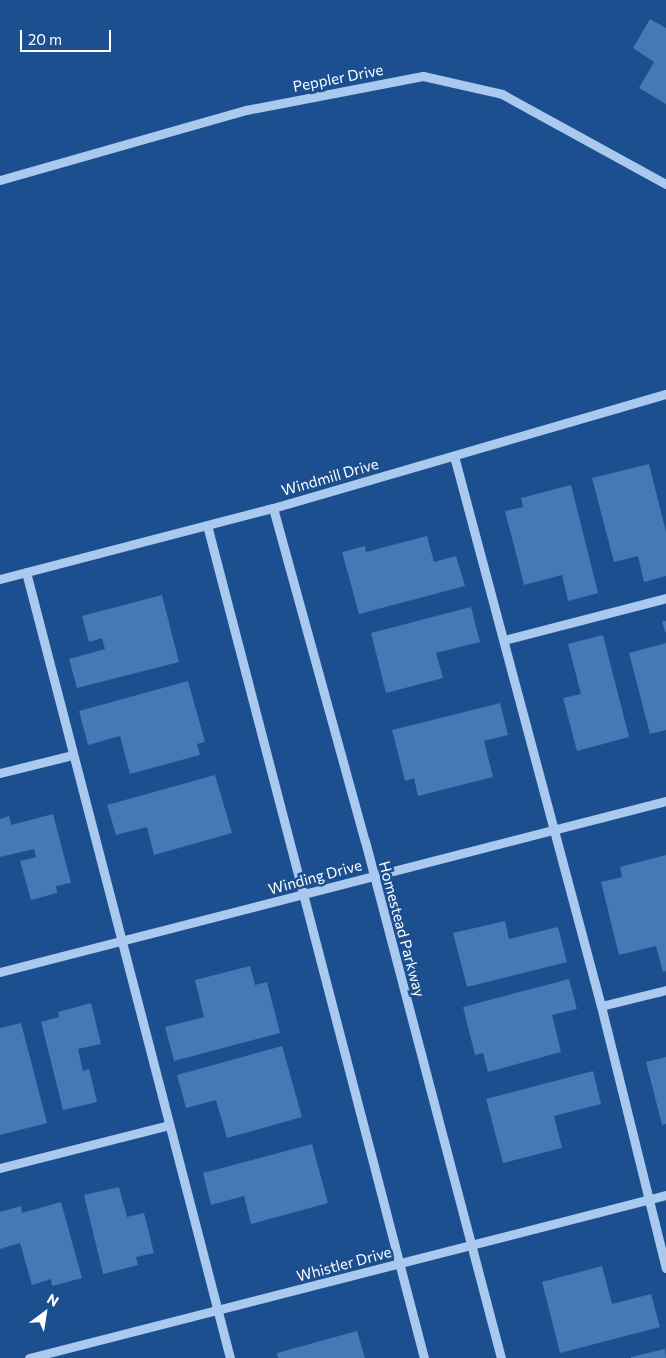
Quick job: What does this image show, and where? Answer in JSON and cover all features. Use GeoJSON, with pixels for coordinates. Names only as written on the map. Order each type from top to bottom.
{"type":"FeatureCollection","features":[{"type":"Feature","properties":{"kind":"street","name":"Peppler Drive"},"geometry":{"type":"LineString","coordinates":[[0,180],[246,110],[423,76],[502,94],[666,184]]}},
{"type":"Feature","properties":{"kind":"street","name":"Windmill Drive"},"geometry":{"type":"LineString","coordinates":[[0,579],[273,508],[666,394]]}},
{"type":"Feature","properties":{"kind":"street"},"geometry":{"type":"LineString","coordinates":[[454,456],[601,1006],[666,1268]]}},
{"type":"Feature","properties":{"kind":"street","name":"Homestead Parkway"},"geometry":{"type":"LineString","coordinates":[[273,508],[374,876],[502,1358]]}},
{"type":"Feature","properties":{"kind":"street"},"geometry":{"type":"LineString","coordinates":[[207,525],[424,1358]]}},
{"type":"Feature","properties":{"kind":"street"},"geometry":{"type":"LineString","coordinates":[[26,572],[230,1358]]}},
{"type":"Feature","properties":{"kind":"street"},"geometry":{"type":"LineString","coordinates":[[504,640],[666,598]]}},
{"type":"Feature","properties":{"kind":"street"},"geometry":{"type":"LineString","coordinates":[[0,773],[73,755]]}},
{"type":"Feature","properties":{"kind":"street","name":"Winding Drive"},"geometry":{"type":"LineString","coordinates":[[0,972],[666,801]]}},
{"type":"Feature","properties":{"kind":"street"},"geometry":{"type":"LineString","coordinates":[[601,1006],[666,990]]}},
{"type":"Feature","properties":{"kind":"street"},"geometry":{"type":"LineString","coordinates":[[0,1168],[169,1125]]}},
{"type":"Feature","properties":{"kind":"street","name":"Whistler Drive"},"geometry":{"type":"LineString","coordinates":[[29,1358],[666,1195]]}},
{"type":"Feature","properties":{"kind":"building"},"geometry":{"type":"Polygon","coordinates":[[[650,19],[666,28],[666,104],[639,88],[654,62],[633,48],[650,19]]]}},
{"type":"Feature","properties":{"kind":"building"},"geometry":{"type":"Polygon","coordinates":[[[649,464],[666,532],[666,576],[644,582],[638,556],[614,562],[592,478],[649,464]]]}},
{"type":"Feature","properties":{"kind":"building"},"geometry":{"type":"Polygon","coordinates":[[[571,485],[598,593],[568,601],[562,575],[524,585],[505,511],[523,507],[521,498],[571,485]]]}},
{"type":"Feature","properties":{"kind":"building"},"geometry":{"type":"Polygon","coordinates":[[[427,536],[434,562],[456,556],[465,586],[359,614],[342,552],[365,546],[366,552],[427,536]]]}},
{"type":"Feature","properties":{"kind":"building"},"geometry":{"type":"Polygon","coordinates":[[[162,595],[179,662],[77,688],[69,659],[105,649],[102,638],[89,642],[82,616],[162,595]]]}},
{"type":"Feature","properties":{"kind":"building"},"geometry":{"type":"Polygon","coordinates":[[[471,607],[480,642],[436,653],[443,678],[386,693],[371,633],[471,607]]]}},
{"type":"Feature","properties":{"kind":"building"},"geometry":{"type":"Polygon","coordinates":[[[662,621],[666,621],[666,632],[665,632],[662,621]]]}},
{"type":"Feature","properties":{"kind":"building"},"geometry":{"type":"Polygon","coordinates":[[[603,635],[629,737],[577,751],[563,698],[581,694],[568,644],[603,635]]]}},
{"type":"Feature","properties":{"kind":"building"},"geometry":{"type":"Polygon","coordinates":[[[666,643],[666,730],[650,734],[629,653],[666,643]]]}},
{"type":"Feature","properties":{"kind":"building"},"geometry":{"type":"Polygon","coordinates":[[[188,681],[205,742],[197,744],[200,755],[130,774],[120,736],[88,745],[79,711],[188,681]]]}},
{"type":"Feature","properties":{"kind":"building"},"geometry":{"type":"Polygon","coordinates":[[[500,703],[508,735],[484,741],[493,777],[418,796],[414,778],[405,781],[392,730],[500,703]]]}},
{"type":"Feature","properties":{"kind":"building"},"geometry":{"type":"Polygon","coordinates":[[[215,775],[232,833],[154,855],[147,827],[116,835],[107,805],[215,775]]]}},
{"type":"Feature","properties":{"kind":"building"},"geometry":{"type":"Polygon","coordinates":[[[53,814],[71,883],[56,886],[57,893],[31,900],[20,861],[36,857],[34,849],[0,857],[0,819],[9,816],[11,825],[53,814]]]}},
{"type":"Feature","properties":{"kind":"building"},"geometry":{"type":"Polygon","coordinates":[[[666,855],[666,971],[663,972],[656,946],[619,955],[601,882],[622,877],[620,867],[666,855]]]}},
{"type":"Feature","properties":{"kind":"building"},"geometry":{"type":"Polygon","coordinates":[[[505,921],[509,939],[558,927],[567,962],[467,987],[453,933],[505,921]]]}},
{"type":"Feature","properties":{"kind":"building"},"geometry":{"type":"Polygon","coordinates":[[[250,966],[255,985],[267,982],[280,1033],[174,1061],[165,1027],[204,1017],[195,980],[250,966]]]}},
{"type":"Feature","properties":{"kind":"building"},"geometry":{"type":"Polygon","coordinates":[[[569,979],[577,1009],[552,1015],[561,1052],[488,1072],[483,1053],[475,1055],[463,1007],[569,979]]]}},
{"type":"Feature","properties":{"kind":"building"},"geometry":{"type":"Polygon","coordinates":[[[91,1003],[101,1044],[78,1049],[83,1071],[89,1069],[97,1102],[63,1110],[41,1022],[59,1017],[58,1012],[91,1003]]]}},
{"type":"Feature","properties":{"kind":"building"},"geometry":{"type":"Polygon","coordinates":[[[21,1023],[47,1123],[0,1135],[0,1028],[21,1023]]]}},
{"type":"Feature","properties":{"kind":"building"},"geometry":{"type":"Polygon","coordinates":[[[282,1046],[302,1117],[227,1138],[216,1100],[186,1108],[177,1075],[282,1046]]]}},
{"type":"Feature","properties":{"kind":"building"},"geometry":{"type":"Polygon","coordinates":[[[666,1057],[666,1124],[662,1125],[646,1062],[666,1057]]]}},
{"type":"Feature","properties":{"kind":"building"},"geometry":{"type":"Polygon","coordinates":[[[593,1071],[601,1104],[554,1116],[562,1148],[503,1163],[486,1099],[593,1071]]]}},
{"type":"Feature","properties":{"kind":"building"},"geometry":{"type":"Polygon","coordinates":[[[312,1144],[328,1203],[251,1224],[244,1196],[211,1205],[203,1173],[312,1144]]]}},
{"type":"Feature","properties":{"kind":"building"},"geometry":{"type":"Polygon","coordinates":[[[119,1187],[127,1217],[144,1213],[154,1253],[136,1257],[138,1265],[103,1274],[84,1195],[119,1187]]]}},
{"type":"Feature","properties":{"kind":"building"},"geometry":{"type":"Polygon","coordinates":[[[61,1202],[82,1278],[52,1286],[51,1279],[32,1285],[20,1243],[0,1249],[0,1212],[21,1206],[22,1213],[61,1202]]]}},
{"type":"Feature","properties":{"kind":"building"},"geometry":{"type":"Polygon","coordinates":[[[602,1266],[612,1304],[651,1294],[660,1327],[560,1353],[542,1282],[602,1266]]]}},
{"type":"Feature","properties":{"kind":"building"},"geometry":{"type":"Polygon","coordinates":[[[357,1331],[365,1358],[278,1358],[277,1353],[357,1331]]]}},
{"type":"Feature","properties":{"kind":"building"},"geometry":{"type":"Polygon","coordinates":[[[665,1349],[666,1358],[631,1358],[631,1357],[665,1349]]]}}]}
